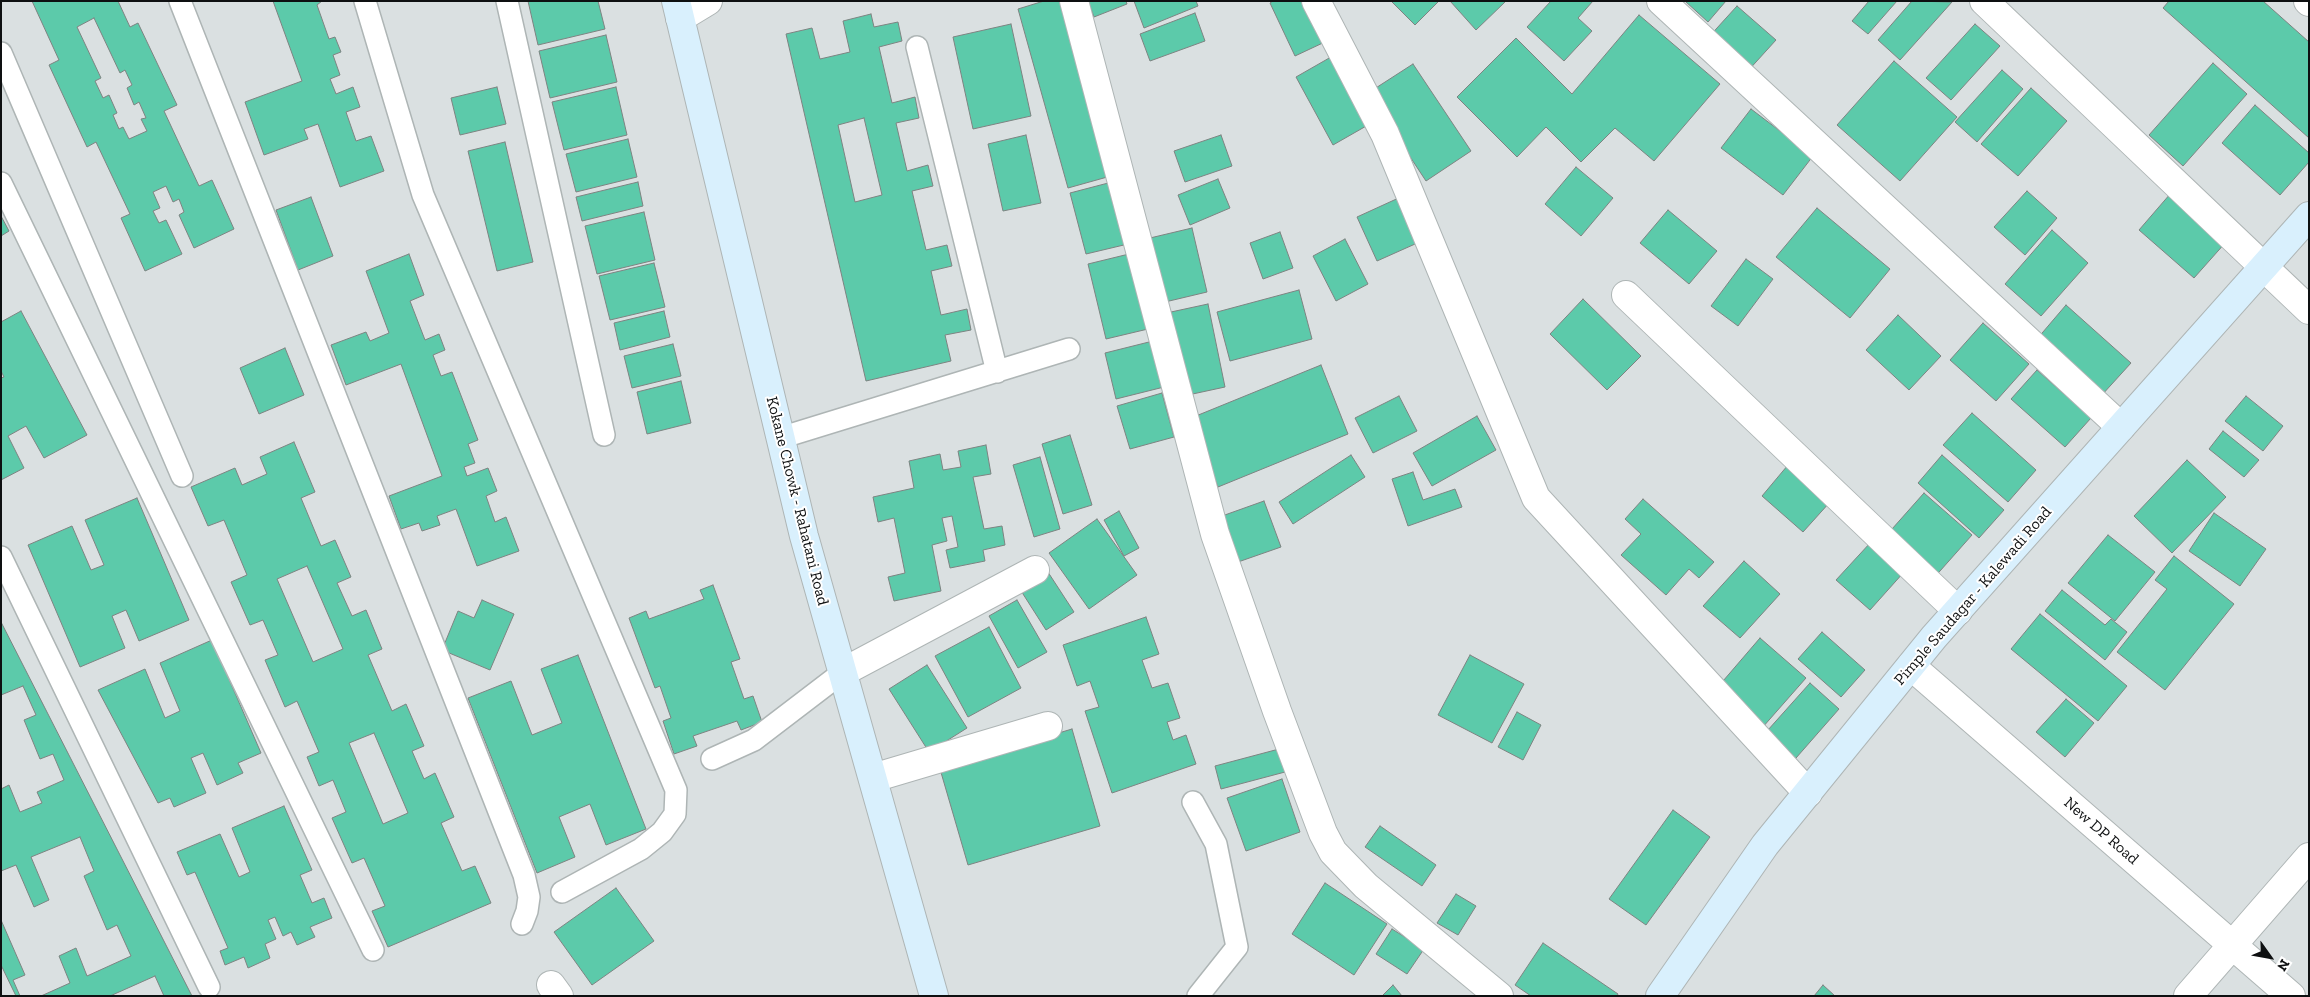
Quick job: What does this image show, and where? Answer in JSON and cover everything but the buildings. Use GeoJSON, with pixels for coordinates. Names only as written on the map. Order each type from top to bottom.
{"type":"FeatureCollection","features":[{"type":"Feature","properties":{"kind":"main road","name":"Kokane Chowk - Rahatani Road"},"geometry":{"type":"LineString","coordinates":[[678,10],[804,536],[934,996]]}},
{"type":"Feature","properties":{"kind":"main road","name":"Pimple Saudagar - Kalewadi Road"},"geometry":{"type":"LineString","coordinates":[[1660,996],[1765,845],[1910,666],[2309,216]]}},
{"type":"Feature","properties":{"kind":"street"},"geometry":{"type":"LineString","coordinates":[[678,10],[708,1]]}},
{"type":"Feature","properties":{"kind":"street"},"geometry":{"type":"LineString","coordinates":[[1074,1],[1215,534],[1277,711],[1323,833],[1333,852],[1366,886],[1499,996]]}},
{"type":"Feature","properties":{"kind":"street"},"geometry":{"type":"LineString","coordinates":[[1316,1],[1385,134],[1536,498],[1808,793]]}},
{"type":"Feature","properties":{"kind":"street"},"geometry":{"type":"LineString","coordinates":[[1661,1],[2121,427]]}},
{"type":"Feature","properties":{"kind":"street"},"geometry":{"type":"LineString","coordinates":[[1984,1],[2309,310]]}},
{"type":"Feature","properties":{"kind":"street"},"geometry":{"type":"LineString","coordinates":[[1626,295],[1958,611]]}},
{"type":"Feature","properties":{"kind":"street"},"geometry":{"type":"LineString","coordinates":[[843,672],[1035,570]]}},
{"type":"Feature","properties":{"kind":"street","name":"New DP Road"},"geometry":{"type":"LineString","coordinates":[[1910,666],[2291,996]]}},
{"type":"Feature","properties":{"kind":"street"},"geometry":{"type":"LineString","coordinates":[[873,778],[1048,726]]}},
{"type":"Feature","properties":{"kind":"street"},"geometry":{"type":"LineString","coordinates":[[2188,996],[2232,943],[2309,857]]}},
{"type":"Feature","properties":{"kind":"lane"},"geometry":{"type":"LineString","coordinates":[[180,1],[524,875],[528,897],[527,912],[522,924]]}},
{"type":"Feature","properties":{"kind":"lane"},"geometry":{"type":"LineString","coordinates":[[365,1],[423,195],[676,790],[675,814],[662,832],[641,849],[562,892]]}},
{"type":"Feature","properties":{"kind":"lane"},"geometry":{"type":"LineString","coordinates":[[506,1],[604,435]]}},
{"type":"Feature","properties":{"kind":"lane"},"geometry":{"type":"LineString","coordinates":[[917,47],[997,372]]}},
{"type":"Feature","properties":{"kind":"lane"},"geometry":{"type":"LineString","coordinates":[[1,53],[182,476]]}},
{"type":"Feature","properties":{"kind":"lane"},"geometry":{"type":"LineString","coordinates":[[1,183],[373,950]]}},
{"type":"Feature","properties":{"kind":"lane"},"geometry":{"type":"LineString","coordinates":[[780,438],[1069,349]]}},
{"type":"Feature","properties":{"kind":"lane"},"geometry":{"type":"LineString","coordinates":[[1,557],[209,987]]}},
{"type":"Feature","properties":{"kind":"lane"},"geometry":{"type":"LineString","coordinates":[[712,759],[754,740],[843,672]]}},
{"type":"Feature","properties":{"kind":"lane"},"geometry":{"type":"LineString","coordinates":[[1193,802],[1216,844],[1237,947],[1198,996]]}}]}
